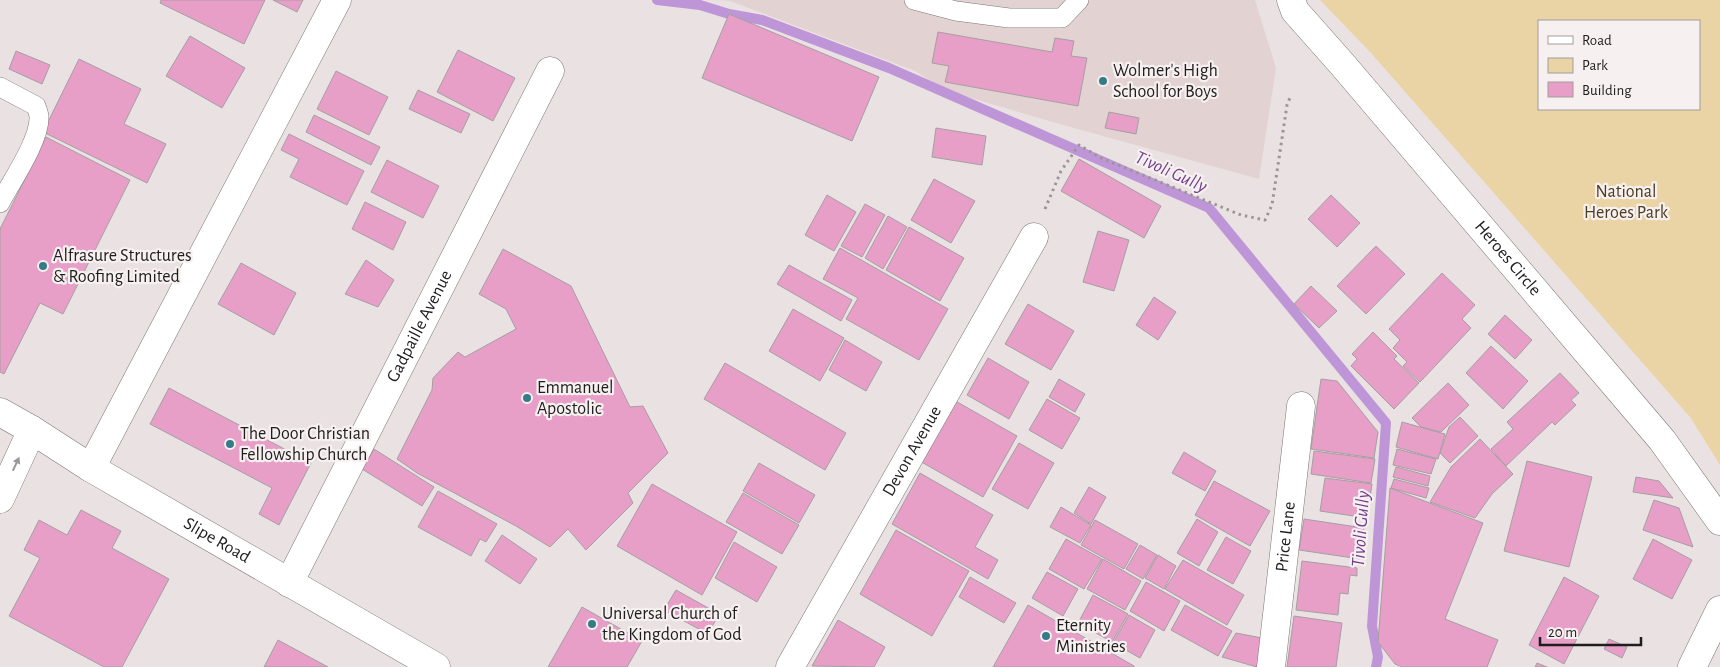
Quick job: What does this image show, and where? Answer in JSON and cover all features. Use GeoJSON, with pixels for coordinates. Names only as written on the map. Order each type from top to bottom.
{"type":"FeatureCollection","features":[{"type":"Feature","properties":{"kind":"street"},"geometry":{"type":"LineString","coordinates":[[91,468],[337,0]]}},
{"type":"Feature","properties":{"kind":"street","name":"Heroes Circle"},"geometry":{"type":"LineString","coordinates":[[1291,0],[1295,11],[1662,440],[1720,521]]}},
{"type":"Feature","properties":{"kind":"street","name":"Gadpaille Avenue"},"geometry":{"type":"LineString","coordinates":[[289,583],[550,71]]}},
{"type":"Feature","properties":{"kind":"street","name":"Devon Avenue"},"geometry":{"type":"LineString","coordinates":[[790,667],[1034,237]]}},
{"type":"Feature","properties":{"kind":"street","name":"Price Lane"},"geometry":{"type":"LineString","coordinates":[[1271,667],[1301,406]]}},
{"type":"Feature","properties":{"kind":"street","name":"Slipe Road"},"geometry":{"type":"LineString","coordinates":[[0,412],[91,468],[436,667]]}},
{"type":"Feature","properties":{"kind":"street"},"geometry":{"type":"LineString","coordinates":[[0,499],[32,430]]}},
{"type":"Feature","properties":{"kind":"street"},"geometry":{"type":"LineString","coordinates":[[1692,667],[1719,615]]}},
{"type":"Feature","properties":{"kind":"lane"},"geometry":{"type":"LineString","coordinates":[[914,0],[956,11],[1009,18],[1062,18],[1079,0]]}},
{"type":"Feature","properties":{"kind":"lane"},"geometry":{"type":"LineString","coordinates":[[0,87],[36,106],[39,117],[33,143],[0,203]]}},
{"type":"Feature","properties":{"kind":"path"},"geometry":{"type":"LineString","coordinates":[[1034,237],[1061,171],[1079,145],[1101,158],[1241,215],[1265,220],[1272,205],[1287,105],[1291,95]]}},
{"type":"Feature","properties":{"kind":"shaded area","name":"Wolmer's High School for Boys"},"geometry":{"type":"Polygon","coordinates":[[[717,0],[1255,0],[1276,68],[1259,179],[947,91],[915,71],[730,1],[717,0]]]}},
{"type":"Feature","properties":{"kind":"green space","name":"National Heroes Park"},"geometry":{"type":"Polygon","coordinates":[[[1320,0],[1720,0],[1720,465],[1690,417],[1371,53],[1320,0]]]}},
{"type":"Feature","properties":{"kind":"building"},"geometry":{"type":"Polygon","coordinates":[[[161,0],[265,0],[244,44],[160,3],[161,0]]]}},
{"type":"Feature","properties":{"kind":"building"},"geometry":{"type":"Polygon","coordinates":[[[273,0],[303,0],[297,12],[273,0]]]}},
{"type":"Feature","properties":{"kind":"building"},"geometry":{"type":"Polygon","coordinates":[[[729,14],[879,77],[852,141],[702,78],[729,14]]]}},
{"type":"Feature","properties":{"kind":"building"},"geometry":{"type":"Polygon","coordinates":[[[938,32],[1052,52],[1055,38],[1074,41],[1071,56],[1087,58],[1078,106],[945,82],[949,66],[932,63],[938,32]]]}},
{"type":"Feature","properties":{"kind":"building"},"geometry":{"type":"Polygon","coordinates":[[[190,36],[245,68],[222,108],[166,76],[190,36]]]}},
{"type":"Feature","properties":{"kind":"building"},"geometry":{"type":"Polygon","coordinates":[[[458,50],[515,78],[493,121],[437,92],[458,50]]]}},
{"type":"Feature","properties":{"kind":"building"},"geometry":{"type":"Polygon","coordinates":[[[16,51],[50,65],[42,84],[9,69],[16,51]]]}},
{"type":"Feature","properties":{"kind":"building"},"geometry":{"type":"Polygon","coordinates":[[[79,59],[141,89],[124,124],[166,144],[147,183],[43,132],[79,59]]]}},
{"type":"Feature","properties":{"kind":"building"},"geometry":{"type":"Polygon","coordinates":[[[336,71],[388,97],[369,135],[317,109],[336,71]]]}},
{"type":"Feature","properties":{"kind":"building"},"geometry":{"type":"Polygon","coordinates":[[[418,90],[470,114],[461,133],[409,109],[418,90]]]}},
{"type":"Feature","properties":{"kind":"building"},"geometry":{"type":"Polygon","coordinates":[[[1109,112],[1139,118],[1136,134],[1105,128],[1109,112]]]}},
{"type":"Feature","properties":{"kind":"building"},"geometry":{"type":"Polygon","coordinates":[[[314,115],[380,147],[371,165],[306,132],[314,115]]]}},
{"type":"Feature","properties":{"kind":"building"},"geometry":{"type":"Polygon","coordinates":[[[936,128],[986,136],[982,165],[932,157],[936,128]]]}},
{"type":"Feature","properties":{"kind":"building"},"geometry":{"type":"Polygon","coordinates":[[[289,134],[364,171],[347,205],[290,177],[299,159],[281,150],[289,134]]]}},
{"type":"Feature","properties":{"kind":"building","name":"Alfrasure Structures & Roofing Limited"},"geometry":{"type":"Polygon","coordinates":[[[46,137],[130,180],[63,314],[40,303],[4,374],[0,372],[0,229],[46,137]]]}},
{"type":"Feature","properties":{"kind":"building"},"geometry":{"type":"Polygon","coordinates":[[[1079,159],[1161,206],[1144,238],[1061,191],[1079,159]]]}},
{"type":"Feature","properties":{"kind":"building"},"geometry":{"type":"Polygon","coordinates":[[[387,160],[439,186],[423,218],[371,192],[387,160]]]}},
{"type":"Feature","properties":{"kind":"building"},"geometry":{"type":"Polygon","coordinates":[[[934,179],[975,201],[951,243],[911,220],[934,179]]]}},
{"type":"Feature","properties":{"kind":"building"},"geometry":{"type":"Polygon","coordinates":[[[827,195],[856,212],[834,251],[805,235],[827,195]]]}},
{"type":"Feature","properties":{"kind":"building"},"geometry":{"type":"Polygon","coordinates":[[[1331,195],[1360,223],[1337,247],[1308,219],[1331,195]]]}},
{"type":"Feature","properties":{"kind":"building"},"geometry":{"type":"Polygon","coordinates":[[[365,202],[406,222],[393,250],[352,229],[365,202]]]}},
{"type":"Feature","properties":{"kind":"building"},"geometry":{"type":"Polygon","coordinates":[[[865,204],[885,215],[862,257],[841,246],[865,204]]]}},
{"type":"Feature","properties":{"kind":"building"},"geometry":{"type":"Polygon","coordinates":[[[888,216],[907,227],[883,269],[865,258],[888,216]]]}},
{"type":"Feature","properties":{"kind":"building"},"geometry":{"type":"Polygon","coordinates":[[[909,227],[964,258],[940,301],[886,270],[909,227]]]}},
{"type":"Feature","properties":{"kind":"building"},"geometry":{"type":"Polygon","coordinates":[[[1098,231],[1129,240],[1114,291],[1083,282],[1098,231]]]}},
{"type":"Feature","properties":{"kind":"building"},"geometry":{"type":"Polygon","coordinates":[[[1376,246],[1405,274],[1366,314],[1337,286],[1376,246]]]}},
{"type":"Feature","properties":{"kind":"building"},"geometry":{"type":"Polygon","coordinates":[[[840,248],[948,309],[919,360],[846,319],[858,298],[823,279],[840,248]]]}},
{"type":"Feature","properties":{"kind":"building","name":"Emmanuel Apostolic"},"geometry":{"type":"Polygon","coordinates":[[[503,249],[571,286],[630,407],[643,406],[668,453],[628,493],[633,503],[586,550],[568,529],[550,547],[516,526],[417,473],[397,459],[432,390],[433,378],[458,352],[465,357],[516,329],[506,309],[479,294],[503,249]]]}},
{"type":"Feature","properties":{"kind":"building"},"geometry":{"type":"Polygon","coordinates":[[[366,260],[394,280],[378,307],[345,294],[366,260]]]}},
{"type":"Feature","properties":{"kind":"building"},"geometry":{"type":"Polygon","coordinates":[[[241,263],[296,293],[274,335],[218,304],[241,263]]]}},
{"type":"Feature","properties":{"kind":"building"},"geometry":{"type":"Polygon","coordinates":[[[789,265],[852,300],[841,321],[777,284],[789,265]]]}},
{"type":"Feature","properties":{"kind":"building"},"geometry":{"type":"Polygon","coordinates":[[[1442,273],[1475,305],[1462,319],[1471,328],[1420,382],[1403,366],[1407,362],[1393,348],[1400,340],[1389,329],[1442,273]]]}},
{"type":"Feature","properties":{"kind":"building"},"geometry":{"type":"Polygon","coordinates":[[[1311,286],[1337,311],[1319,328],[1294,304],[1311,286]]]}},
{"type":"Feature","properties":{"kind":"building"},"geometry":{"type":"Polygon","coordinates":[[[1154,297],[1176,312],[1158,340],[1136,325],[1154,297]]]}},
{"type":"Feature","properties":{"kind":"building"},"geometry":{"type":"Polygon","coordinates":[[[1028,304],[1074,331],[1051,370],[1005,344],[1028,304]]]}},
{"type":"Feature","properties":{"kind":"building"},"geometry":{"type":"Polygon","coordinates":[[[793,309],[844,338],[820,381],[769,351],[793,309]]]}},
{"type":"Feature","properties":{"kind":"building"},"geometry":{"type":"Polygon","coordinates":[[[1505,315],[1532,340],[1515,359],[1488,334],[1505,315]]]}},
{"type":"Feature","properties":{"kind":"building"},"geometry":{"type":"Polygon","coordinates":[[[1373,332],[1397,356],[1394,359],[1419,383],[1394,409],[1351,366],[1357,359],[1352,354],[1373,332]]]}},
{"type":"Feature","properties":{"kind":"building"},"geometry":{"type":"Polygon","coordinates":[[[845,340],[882,362],[866,391],[829,370],[845,340]]]}},
{"type":"Feature","properties":{"kind":"building"},"geometry":{"type":"Polygon","coordinates":[[[1491,346],[1528,381],[1503,409],[1466,373],[1491,346]]]}},
{"type":"Feature","properties":{"kind":"building"},"geometry":{"type":"Polygon","coordinates":[[[988,358],[1029,382],[1009,419],[967,395],[988,358]]]}},
{"type":"Feature","properties":{"kind":"building"},"geometry":{"type":"Polygon","coordinates":[[[725,363],[846,433],[825,470],[704,399],[725,363]]]}},
{"type":"Feature","properties":{"kind":"building"},"geometry":{"type":"Polygon","coordinates":[[[1560,373],[1579,393],[1571,400],[1576,405],[1555,425],[1552,422],[1506,466],[1491,449],[1513,429],[1507,422],[1560,373]]]}},
{"type":"Feature","properties":{"kind":"building"},"geometry":{"type":"Polygon","coordinates":[[[1059,379],[1085,394],[1075,412],[1049,397],[1059,379]]]}},
{"type":"Feature","properties":{"kind":"building"},"geometry":{"type":"Polygon","coordinates":[[[1321,379],[1337,381],[1378,432],[1374,458],[1311,449],[1321,379]]]}},
{"type":"Feature","properties":{"kind":"building"},"geometry":{"type":"Polygon","coordinates":[[[1448,383],[1469,405],[1441,432],[1421,427],[1412,418],[1448,383]]]}},
{"type":"Feature","properties":{"kind":"building","name":"The Door Christian Fellowship Church"},"geometry":{"type":"Polygon","coordinates":[[[169,388],[311,463],[279,525],[259,514],[272,488],[150,424],[169,388]]]}},
{"type":"Feature","properties":{"kind":"building"},"geometry":{"type":"Polygon","coordinates":[[[952,399],[1017,436],[983,497],[918,460],[952,399]]]}},
{"type":"Feature","properties":{"kind":"building"},"geometry":{"type":"Polygon","coordinates":[[[1047,399],[1080,418],[1062,449],[1029,430],[1047,399]]]}},
{"type":"Feature","properties":{"kind":"building"},"geometry":{"type":"Polygon","coordinates":[[[1460,417],[1478,436],[1450,463],[1440,453],[1449,427],[1460,417]]]}},
{"type":"Feature","properties":{"kind":"building"},"geometry":{"type":"Polygon","coordinates":[[[1402,422],[1445,434],[1438,459],[1396,447],[1402,422]]]}},
{"type":"Feature","properties":{"kind":"building"},"geometry":{"type":"Polygon","coordinates":[[[1480,439],[1513,474],[1492,494],[1475,518],[1430,502],[1451,467],[1480,439]]]}},
{"type":"Feature","properties":{"kind":"building"},"geometry":{"type":"Polygon","coordinates":[[[1019,443],[1054,463],[1028,509],[992,489],[1019,443]]]}},
{"type":"Feature","properties":{"kind":"building"},"geometry":{"type":"Polygon","coordinates":[[[374,449],[434,487],[422,506],[362,469],[374,449]]]}},
{"type":"Feature","properties":{"kind":"building"},"geometry":{"type":"Polygon","coordinates":[[[1397,449],[1436,459],[1431,474],[1393,465],[1397,449]]]}},
{"type":"Feature","properties":{"kind":"building"},"geometry":{"type":"Polygon","coordinates":[[[1314,451],[1375,459],[1371,483],[1311,474],[1314,451]]]}},
{"type":"Feature","properties":{"kind":"building"},"geometry":{"type":"Polygon","coordinates":[[[1184,452],[1216,471],[1205,491],[1172,473],[1184,452]]]}},
{"type":"Feature","properties":{"kind":"building"},"geometry":{"type":"Polygon","coordinates":[[[1527,461],[1592,477],[1569,567],[1504,551],[1527,461]]]}},
{"type":"Feature","properties":{"kind":"building"},"geometry":{"type":"Polygon","coordinates":[[[759,463],[815,495],[799,523],[743,491],[759,463]]]}},
{"type":"Feature","properties":{"kind":"building"},"geometry":{"type":"Polygon","coordinates":[[[1396,467],[1430,476],[1428,486],[1393,477],[1396,467]]]}},
{"type":"Feature","properties":{"kind":"building"},"geometry":{"type":"Polygon","coordinates":[[[920,473],[993,515],[975,547],[998,560],[988,579],[892,524],[920,473]]]}},
{"type":"Feature","properties":{"kind":"building"},"geometry":{"type":"Polygon","coordinates":[[[1636,477],[1659,481],[1673,498],[1633,492],[1636,477]]]}},
{"type":"Feature","properties":{"kind":"building"},"geometry":{"type":"Polygon","coordinates":[[[1325,478],[1372,484],[1367,518],[1320,511],[1325,478]]]}},
{"type":"Feature","properties":{"kind":"building"},"geometry":{"type":"Polygon","coordinates":[[[1394,479],[1429,488],[1426,498],[1391,488],[1394,479]]]}},
{"type":"Feature","properties":{"kind":"building"},"geometry":{"type":"Polygon","coordinates":[[[1214,481],[1270,511],[1250,546],[1195,515],[1214,481]]]}},
{"type":"Feature","properties":{"kind":"building"},"geometry":{"type":"Polygon","coordinates":[[[652,484],[737,532],[702,595],[617,546],[652,484]]]}},
{"type":"Feature","properties":{"kind":"building"},"geometry":{"type":"Polygon","coordinates":[[[1089,487],[1106,497],[1091,524],[1074,513],[1089,487]]]}},
{"type":"Feature","properties":{"kind":"building"},"geometry":{"type":"Polygon","coordinates":[[[1390,488],[1483,523],[1445,619],[1498,640],[1487,667],[1402,667],[1395,664],[1378,642],[1390,488]]]}},
{"type":"Feature","properties":{"kind":"building"},"geometry":{"type":"Polygon","coordinates":[[[438,491],[497,524],[486,542],[480,539],[471,556],[418,527],[438,491]]]}},
{"type":"Feature","properties":{"kind":"building"},"geometry":{"type":"Polygon","coordinates":[[[743,493],[799,525],[782,554],[726,522],[743,493]]]}},
{"type":"Feature","properties":{"kind":"building"},"geometry":{"type":"Polygon","coordinates":[[[1654,500],[1679,508],[1693,547],[1643,530],[1654,500]]]}},
{"type":"Feature","properties":{"kind":"building"},"geometry":{"type":"Polygon","coordinates":[[[1061,507],[1091,525],[1080,543],[1050,527],[1061,507]]]}},
{"type":"Feature","properties":{"kind":"building"},"geometry":{"type":"Polygon","coordinates":[[[81,510],[121,531],[112,548],[169,579],[122,667],[104,667],[9,616],[40,558],[24,550],[39,520],[67,535],[81,510]]]}},
{"type":"Feature","properties":{"kind":"building"},"geometry":{"type":"Polygon","coordinates":[[[1197,519],[1218,532],[1199,566],[1177,553],[1197,519]]]}},
{"type":"Feature","properties":{"kind":"building"},"geometry":{"type":"Polygon","coordinates":[[[1304,519],[1364,528],[1360,559],[1299,550],[1304,519]]]}},
{"type":"Feature","properties":{"kind":"building"},"geometry":{"type":"Polygon","coordinates":[[[1095,520],[1138,544],[1124,569],[1081,545],[1095,520]]]}},
{"type":"Feature","properties":{"kind":"building"},"geometry":{"type":"Polygon","coordinates":[[[896,530],[969,571],[932,636],[860,594],[896,530]]]}},
{"type":"Feature","properties":{"kind":"building"},"geometry":{"type":"Polygon","coordinates":[[[502,535],[537,559],[520,584],[485,561],[502,535]]]}},
{"type":"Feature","properties":{"kind":"building"},"geometry":{"type":"Polygon","coordinates":[[[1226,537],[1251,551],[1233,584],[1207,570],[1226,537]]]}},
{"type":"Feature","properties":{"kind":"building"},"geometry":{"type":"Polygon","coordinates":[[[1066,539],[1102,559],[1084,589],[1049,569],[1066,539]]]}},
{"type":"Feature","properties":{"kind":"building"},"geometry":{"type":"Polygon","coordinates":[[[1653,539],[1692,560],[1672,599],[1633,579],[1653,539]]]}},
{"type":"Feature","properties":{"kind":"building"},"geometry":{"type":"Polygon","coordinates":[[[734,542],[777,567],[757,602],[715,578],[734,542]]]}},
{"type":"Feature","properties":{"kind":"building"},"geometry":{"type":"Polygon","coordinates":[[[1140,545],[1157,555],[1143,579],[1126,569],[1140,545]]]}},
{"type":"Feature","properties":{"kind":"building"},"geometry":{"type":"Polygon","coordinates":[[[1158,555],[1176,566],[1164,589],[1145,578],[1158,555]]]}},
{"type":"Feature","properties":{"kind":"building"},"geometry":{"type":"Polygon","coordinates":[[[1103,559],[1141,581],[1125,610],[1087,589],[1103,559]]]}},
{"type":"Feature","properties":{"kind":"building"},"geometry":{"type":"Polygon","coordinates":[[[1183,560],[1244,595],[1227,625],[1165,589],[1183,560]]]}},
{"type":"Feature","properties":{"kind":"building"},"geometry":{"type":"Polygon","coordinates":[[[1302,561],[1357,568],[1357,576],[1350,575],[1348,594],[1340,593],[1338,615],[1296,610],[1302,561]]]}},
{"type":"Feature","properties":{"kind":"building"},"geometry":{"type":"Polygon","coordinates":[[[1047,572],[1078,589],[1063,616],[1032,598],[1047,572]]]}},
{"type":"Feature","properties":{"kind":"building"},"geometry":{"type":"Polygon","coordinates":[[[970,577],[1016,603],[1004,623],[959,597],[970,577]]]}},
{"type":"Feature","properties":{"kind":"building"},"geometry":{"type":"Polygon","coordinates":[[[1564,577],[1599,596],[1564,664],[1529,645],[1564,577]]]}},
{"type":"Feature","properties":{"kind":"building"},"geometry":{"type":"Polygon","coordinates":[[[1146,582],[1180,601],[1164,631],[1130,611],[1146,582]]]}},
{"type":"Feature","properties":{"kind":"building"},"geometry":{"type":"Polygon","coordinates":[[[676,590],[719,614],[708,634],[664,610],[676,590]]]}},
{"type":"Feature","properties":{"kind":"building"},"geometry":{"type":"Polygon","coordinates":[[[1093,595],[1128,614],[1112,642],[1078,623],[1093,595]]]}},
{"type":"Feature","properties":{"kind":"building","name":"Eternity Ministries"},"geometry":{"type":"Polygon","coordinates":[[[1028,605],[1134,666],[1134,667],[993,667],[1028,605]]]}},
{"type":"Feature","properties":{"kind":"building"},"geometry":{"type":"Polygon","coordinates":[[[1185,605],[1232,631],[1218,656],[1171,630],[1185,605]]]}},
{"type":"Feature","properties":{"kind":"building","name":"Universal Church of the Kingdom of God"},"geometry":{"type":"Polygon","coordinates":[[[582,607],[642,641],[627,667],[548,667],[582,607]]]}},
{"type":"Feature","properties":{"kind":"building"},"geometry":{"type":"Polygon","coordinates":[[[1129,615],[1155,630],[1140,658],[1113,643],[1129,615]]]}},
{"type":"Feature","properties":{"kind":"building"},"geometry":{"type":"Polygon","coordinates":[[[1294,616],[1342,623],[1336,667],[1287,667],[1294,616]]]}},
{"type":"Feature","properties":{"kind":"building"},"geometry":{"type":"Polygon","coordinates":[[[838,620],[885,647],[874,667],[812,666],[838,620]]]}},
{"type":"Feature","properties":{"kind":"building"},"geometry":{"type":"Polygon","coordinates":[[[1236,633],[1262,638],[1257,667],[1222,657],[1236,633]]]}},
{"type":"Feature","properties":{"kind":"building"},"geometry":{"type":"Polygon","coordinates":[[[1609,639],[1627,647],[1622,658],[1604,649],[1609,639]]]}},
{"type":"Feature","properties":{"kind":"building"},"geometry":{"type":"Polygon","coordinates":[[[278,640],[328,667],[264,667],[278,640]]]}},
{"type":"Feature","properties":{"kind":"building"},"geometry":{"type":"Polygon","coordinates":[[[1537,663],[1547,667],[1535,667],[1537,663]]]}},
{"type":"Feature","properties":{"kind":"waterway","name":"Tivoli Gully"},"geometry":{"type":"LineString","coordinates":[[657,0],[700,5],[729,14],[762,20],[889,68],[1209,208],[1386,423],[1372,626],[1378,657],[1376,667]]}},
{"type":"Feature","properties":{"kind":"place","name":"Wolmer's High School for Boys"},"geometry":{"type":"Point","coordinates":[1103,81]}},
{"type":"Feature","properties":{"kind":"place","name":"Alfrasure Structures & Roofing Limited"},"geometry":{"type":"Point","coordinates":[43,266]}},
{"type":"Feature","properties":{"kind":"place","name":"Emmanuel Apostolic"},"geometry":{"type":"Point","coordinates":[527,398]}},
{"type":"Feature","properties":{"kind":"place","name":"The Door Christian Fellowship Church"},"geometry":{"type":"Point","coordinates":[230,444]}},
{"type":"Feature","properties":{"kind":"place","name":"Universal Church of the Kingdom of God"},"geometry":{"type":"Point","coordinates":[592,624]}},
{"type":"Feature","properties":{"kind":"place","name":"Eternity Ministries"},"geometry":{"type":"Point","coordinates":[1046,636]}}]}
